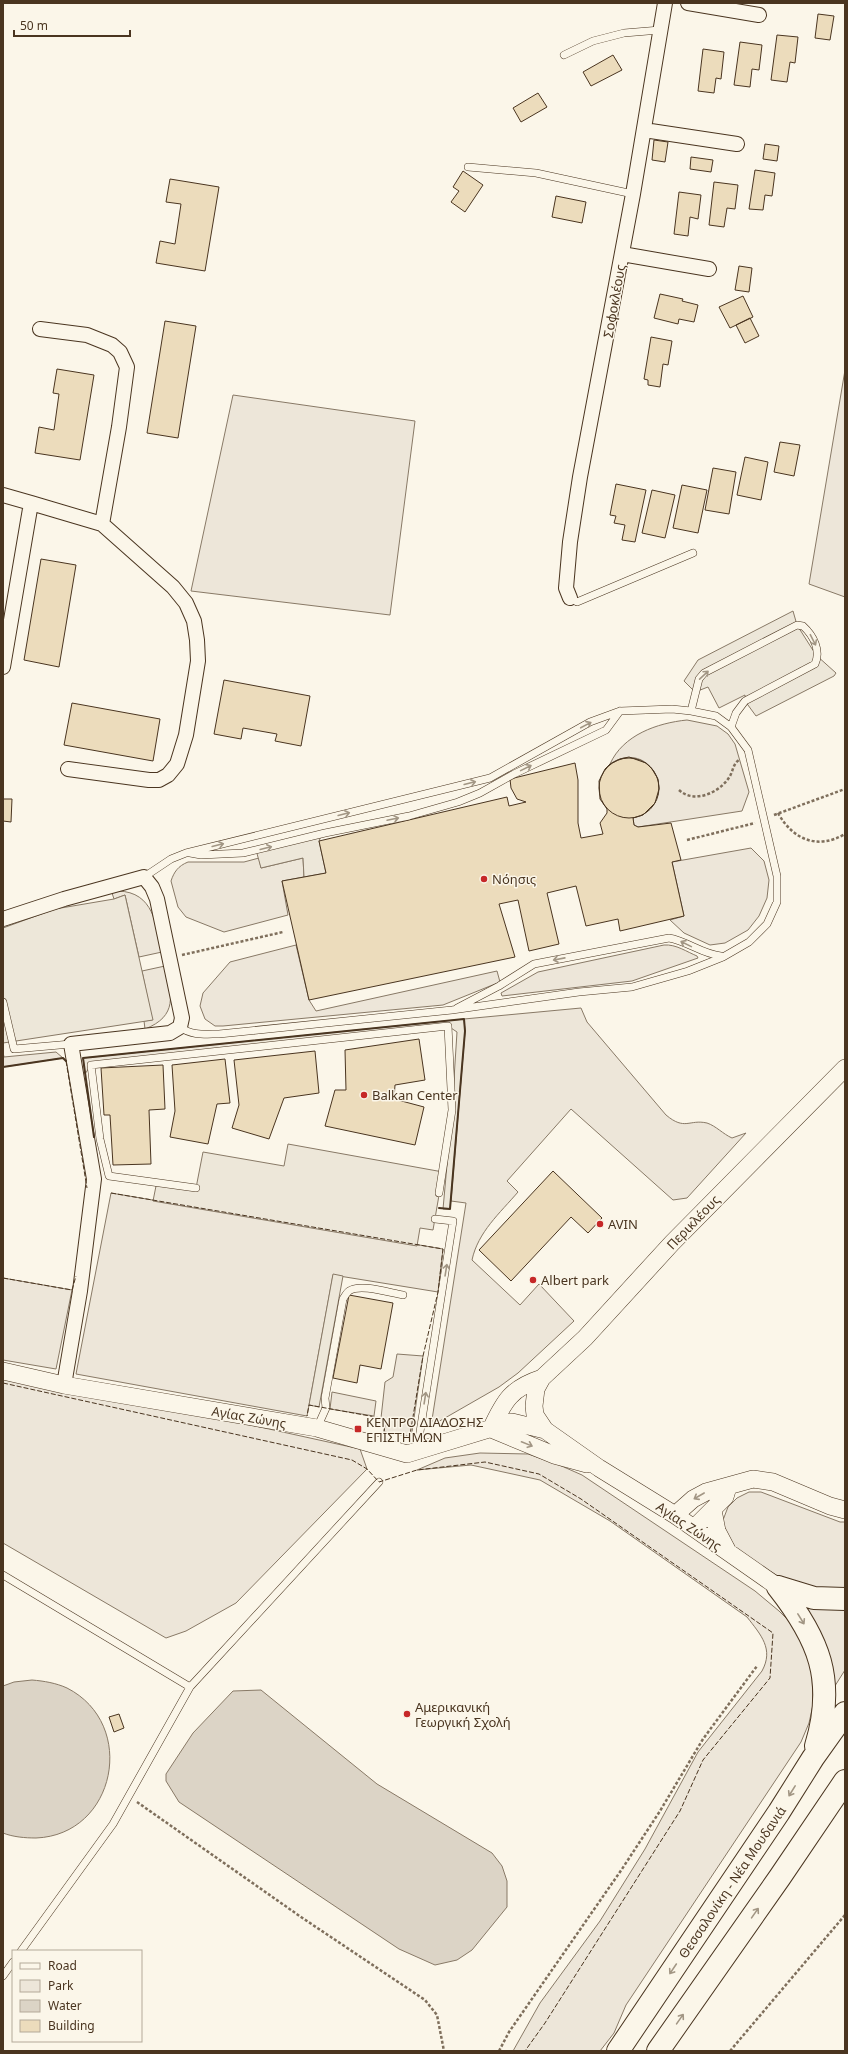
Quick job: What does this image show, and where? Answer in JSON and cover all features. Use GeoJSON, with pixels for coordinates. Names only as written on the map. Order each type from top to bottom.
{"type":"FeatureCollection","features":[{"type":"Feature","properties":{"kind":"highway"},"geometry":{"type":"LineString","coordinates":[[778,1587],[814,1598],[845,1599]]}},
{"type":"Feature","properties":{"kind":"highway"},"geometry":{"type":"LineString","coordinates":[[778,1587],[811,1636],[820,1657],[825,1678],[826,1702],[821,1732],[813,1758]]}},
{"type":"Feature","properties":{"kind":"highway","name":"Θεσσαλονίκη - Νέα Μουδανιά"},"geometry":{"type":"LineString","coordinates":[[618,2051],[779,1812],[813,1758],[845,1713]]}},
{"type":"Feature","properties":{"kind":"highway"},"geometry":{"type":"LineString","coordinates":[[658,2051],[780,1877],[845,1781]]}},
{"type":"Feature","properties":{"kind":"street","name":"Σοφοκλέους"},"geometry":{"type":"LineString","coordinates":[[570,598],[566,588],[570,542],[633,194],[665,3]]}},
{"type":"Feature","properties":{"kind":"street"},"geometry":{"type":"LineString","coordinates":[[688,3],[758,14]]}},
{"type":"Feature","properties":{"kind":"street"},"geometry":{"type":"LineString","coordinates":[[644,130],[737,144]]}},
{"type":"Feature","properties":{"kind":"street"},"geometry":{"type":"LineString","coordinates":[[622,254],[709,269]]}},
{"type":"Feature","properties":{"kind":"street"},"geometry":{"type":"LineString","coordinates":[[40,329],[87,335],[112,345],[120,352],[127,367],[119,427],[102,524]]}},
{"type":"Feature","properties":{"kind":"street"},"geometry":{"type":"LineString","coordinates":[[3,495],[102,524],[173,587],[186,603],[194,621],[198,640],[198,661],[186,735],[177,764],[168,775],[159,780],[149,780],[68,769]]}},
{"type":"Feature","properties":{"kind":"street"},"geometry":{"type":"LineString","coordinates":[[3,667],[31,503]]}},
{"type":"Feature","properties":{"kind":"street"},"geometry":{"type":"LineString","coordinates":[[3,919],[64,898],[144,877],[152,887],[157,899],[182,1018],[180,1027],[170,1033],[71,1044],[94,1179],[80,1291],[64,1385]]}},
{"type":"Feature","properties":{"kind":"street","name":"Περικλέους"},"geometry":{"type":"LineString","coordinates":[[491,1429],[585,1338],[672,1243],[845,1068]]}},
{"type":"Feature","properties":{"kind":"street","name":"Αγίας Ζώνης"},"geometry":{"type":"LineString","coordinates":[[3,1371],[64,1385],[317,1428],[407,1454],[512,1422],[544,1430]]}},
{"type":"Feature","properties":{"kind":"street"},"geometry":{"type":"LineString","coordinates":[[539,1383],[534,1400],[535,1415],[544,1430],[598,1468]]}},
{"type":"Feature","properties":{"kind":"street"},"geometry":{"type":"LineString","coordinates":[[491,1429],[554,1455],[598,1468]]}},
{"type":"Feature","properties":{"kind":"street","name":"Αγίας Ζώνης"},"geometry":{"type":"LineString","coordinates":[[598,1468],[675,1515],[778,1587]]}},
{"type":"Feature","properties":{"kind":"street"},"geometry":{"type":"LineString","coordinates":[[675,1515],[693,1499],[706,1492],[728,1487],[742,1481],[759,1479],[773,1482],[830,1506],[845,1510]]}},
{"type":"Feature","properties":{"kind":"street"},"geometry":{"type":"LineString","coordinates":[[694,1528],[725,1497],[728,1487]]}},
{"type":"Feature","properties":{"kind":"street"},"geometry":{"type":"LineString","coordinates":[[713,1510],[717,1531],[728,1552]]}},
{"type":"Feature","properties":{"kind":"lane"},"geometry":{"type":"LineString","coordinates":[[564,55],[593,41],[624,33],[660,30]]}},
{"type":"Feature","properties":{"kind":"lane"},"geometry":{"type":"LineString","coordinates":[[468,167],[536,173],[633,194]]}},
{"type":"Feature","properties":{"kind":"lane"},"geometry":{"type":"LineString","coordinates":[[570,598],[577,602],[693,553]]}},
{"type":"Feature","properties":{"kind":"lane"},"geometry":{"type":"LineString","coordinates":[[691,711],[699,679],[704,673],[797,625],[804,626],[808,630],[818,649],[818,657],[815,664],[745,701],[736,713],[731,728]]}},
{"type":"Feature","properties":{"kind":"lane"},"geometry":{"type":"LineString","coordinates":[[144,877],[171,859],[186,853],[490,778],[590,722],[620,711],[672,709],[716,716],[731,728],[748,750],[750,757],[777,876],[777,902],[767,924],[749,942],[723,957],[688,971],[632,987],[579,992],[452,1010],[219,1034],[195,1034],[186,1032],[180,1027]]}},
{"type":"Feature","properties":{"kind":"lane"},"geometry":{"type":"LineString","coordinates":[[186,853],[201,855],[243,853],[326,833],[409,816],[458,802],[480,793],[514,774],[606,730],[620,711]]}},
{"type":"Feature","properties":{"kind":"lane"},"geometry":{"type":"LineString","coordinates":[[452,1010],[499,986],[534,964],[669,938],[676,939],[705,953],[723,957]]}},
{"type":"Feature","properties":{"kind":"lane"},"geometry":{"type":"LineString","coordinates":[[3,1002],[14,1049],[71,1044]]}},
{"type":"Feature","properties":{"kind":"lane"},"geometry":{"type":"LineString","coordinates":[[196,1188],[109,1176],[100,1139],[91,1065],[448,1026],[452,1110],[439,1193]]}},
{"type":"Feature","properties":{"kind":"lane"},"geometry":{"type":"LineString","coordinates":[[416,1451],[453,1221],[435,1219]]}},
{"type":"Feature","properties":{"kind":"lane"},"geometry":{"type":"LineString","coordinates":[[317,1428],[326,1408],[325,1398],[343,1299],[348,1291],[356,1288],[365,1288],[403,1295]]}},
{"type":"Feature","properties":{"kind":"lane"},"geometry":{"type":"LineString","coordinates":[[22,1950],[112,1824],[129,1797],[138,1776],[190,1687],[379,1482]]}},
{"type":"Feature","properties":{"kind":"lane"},"geometry":{"type":"LineString","coordinates":[[3,1575],[190,1687]]}},
{"type":"Feature","properties":{"kind":"lane"},"geometry":{"type":"LineString","coordinates":[[3,1976],[12,1963]]}},
{"type":"Feature","properties":{"kind":"path"},"geometry":{"type":"LineString","coordinates":[[679,790],[684,795],[700,796],[713,792],[730,777],[736,762],[750,757]]}},
{"type":"Feature","properties":{"kind":"path"},"geometry":{"type":"LineString","coordinates":[[687,840],[765,820],[845,789]]}},
{"type":"Feature","properties":{"kind":"path"},"geometry":{"type":"LineString","coordinates":[[778,814],[794,834],[807,840],[821,842],[836,839],[845,834]]}},
{"type":"Feature","properties":{"kind":"path"},"geometry":{"type":"LineString","coordinates":[[170,958],[283,932]]}},
{"type":"Feature","properties":{"kind":"path"},"geometry":{"type":"LineString","coordinates":[[499,2051],[509,2032],[626,1863],[703,1739],[757,1666]]}},
{"type":"Feature","properties":{"kind":"path"},"geometry":{"type":"LineString","coordinates":[[129,1797],[301,1917],[425,2000],[437,2014],[444,2051]]}},
{"type":"Feature","properties":{"kind":"path"},"geometry":{"type":"LineString","coordinates":[[730,2051],[845,1915]]}},
{"type":"Feature","properties":{"kind":"green space"},"geometry":{"type":"Polygon","coordinates":[[[845,370],[845,597],[809,584],[845,370]]]}},
{"type":"Feature","properties":{"kind":"green space"},"geometry":{"type":"Polygon","coordinates":[[[233,395],[415,421],[390,615],[191,591],[233,395]]]}},
{"type":"Feature","properties":{"kind":"green space"},"geometry":{"type":"Polygon","coordinates":[[[687,720],[717,726],[728,734],[735,744],[749,792],[742,811],[638,827],[634,825],[633,818],[648,810],[657,799],[659,786],[656,774],[648,765],[638,759],[625,758],[610,764],[623,745],[642,732],[664,724],[687,720]]]}},
{"type":"Feature","properties":{"kind":"green space"},"geometry":{"type":"Polygon","coordinates":[[[751,848],[764,861],[769,880],[767,898],[759,916],[748,930],[725,943],[710,945],[684,933],[670,920],[684,916],[672,862],[751,848]]]}},
{"type":"Feature","properties":{"kind":"green space"},"geometry":{"type":"Polygon","coordinates":[[[259,858],[261,868],[303,858],[304,877],[282,881],[288,915],[224,932],[186,917],[178,907],[171,881],[175,872],[182,865],[188,862],[244,862],[259,858]]]}},
{"type":"Feature","properties":{"kind":"green space"},"geometry":{"type":"Polygon","coordinates":[[[118,891],[130,893],[139,897],[146,904],[155,921],[162,952],[139,957],[125,895],[114,899],[112,893],[118,891]]]}},
{"type":"Feature","properties":{"kind":"green space"},"geometry":{"type":"Polygon","coordinates":[[[296,945],[309,1000],[316,1011],[497,971],[500,982],[443,1005],[223,1026],[215,1026],[205,1019],[200,1006],[203,993],[230,962],[296,945]]]}},
{"type":"Feature","properties":{"kind":"green space"},"geometry":{"type":"Polygon","coordinates":[[[664,945],[677,947],[697,956],[698,958],[632,981],[502,996],[501,993],[538,972],[664,945]]]}},
{"type":"Feature","properties":{"kind":"green space"},"geometry":{"type":"Polygon","coordinates":[[[165,966],[170,995],[168,1011],[156,1024],[145,1029],[144,1021],[152,1020],[142,971],[165,966]]]}},
{"type":"Feature","properties":{"kind":"green space"},"geometry":{"type":"Polygon","coordinates":[[[581,1008],[587,1022],[666,1115],[672,1120],[683,1124],[696,1122],[707,1123],[732,1138],[746,1133],[687,1198],[673,1200],[571,1109],[507,1181],[518,1192],[490,1223],[479,1241],[472,1260],[520,1305],[539,1284],[574,1321],[518,1373],[499,1387],[431,1426],[466,1203],[451,1201],[465,1032],[464,1019],[581,1008]]]}},
{"type":"Feature","properties":{"kind":"green space"},"geometry":{"type":"Polygon","coordinates":[[[3,1052],[4,1057],[56,1052],[63,1058],[3,1067],[3,1052]]]}},
{"type":"Feature","properties":{"kind":"green space"},"geometry":{"type":"Polygon","coordinates":[[[111,1193],[443,1249],[438,1292],[333,1275],[307,1416],[76,1374],[111,1193]]]}},
{"type":"Feature","properties":{"kind":"green space"},"geometry":{"type":"Polygon","coordinates":[[[3,1278],[72,1290],[56,1369],[3,1360],[3,1278]]]}},
{"type":"Feature","properties":{"kind":"green space"},"geometry":{"type":"Polygon","coordinates":[[[397,1354],[423,1356],[412,1432],[408,1436],[384,1432],[385,1424],[381,1418],[385,1382],[393,1377],[397,1354]]]}},
{"type":"Feature","properties":{"kind":"green space"},"geometry":{"type":"Polygon","coordinates":[[[3,1379],[228,1420],[360,1449],[367,1469],[236,1603],[186,1631],[166,1638],[3,1543],[3,1379]]]}},
{"type":"Feature","properties":{"kind":"green space"},"geometry":{"type":"Polygon","coordinates":[[[332,1392],[376,1401],[374,1416],[330,1409],[332,1392]]]}},
{"type":"Feature","properties":{"kind":"green space"},"geometry":{"type":"Polygon","coordinates":[[[480,1453],[528,1454],[582,1475],[755,1591],[779,1611],[792,1624],[807,1655],[812,1673],[813,1705],[809,1723],[801,1742],[626,2005],[614,2033],[600,2051],[513,2051],[540,2003],[600,1921],[645,1849],[698,1752],[762,1671],[767,1656],[766,1649],[761,1636],[747,1617],[610,1521],[540,1480],[471,1465],[417,1470],[445,1458],[480,1453]]]}},
{"type":"Feature","properties":{"kind":"green space"},"geometry":{"type":"Polygon","coordinates":[[[749,1492],[761,1492],[840,1522],[845,1522],[845,1593],[798,1588],[738,1552],[724,1533],[723,1520],[728,1507],[737,1498],[749,1492]]]}},
{"type":"Feature","properties":{"kind":"green space"},"geometry":{"type":"Polygon","coordinates":[[[796,1603],[845,1609],[845,1670],[833,1689],[796,1603]]]}},
{"type":"Feature","properties":{"kind":"shaded area"},"geometry":{"type":"Polygon","coordinates":[[[793,611],[797,625],[816,655],[836,673],[834,676],[756,716],[745,701],[745,695],[719,708],[708,687],[695,692],[684,681],[698,660],[793,611]]]}},
{"type":"Feature","properties":{"kind":"shaded area"},"geometry":{"type":"Polygon","coordinates":[[[322,834],[319,841],[326,873],[304,877],[303,858],[261,868],[256,850],[322,834]]]}},
{"type":"Feature","properties":{"kind":"shaded area"},"geometry":{"type":"Polygon","coordinates":[[[125,895],[153,1020],[3,1043],[3,928],[55,909],[114,899],[125,895]]]}},
{"type":"Feature","properties":{"kind":"shaded area"},"geometry":{"type":"Polygon","coordinates":[[[464,1019],[465,1031],[450,1209],[443,1209],[457,1032],[448,1026],[91,1065],[85,1074],[83,1058],[464,1019]]]}},
{"type":"Feature","properties":{"kind":"shaded area"},"geometry":{"type":"Polygon","coordinates":[[[288,1144],[443,1172],[433,1230],[420,1228],[417,1246],[153,1201],[157,1181],[196,1188],[203,1152],[284,1166],[288,1144]]]}},
{"type":"Feature","properties":{"kind":"shaded area"},"geometry":{"type":"Polygon","coordinates":[[[333,1274],[343,1276],[319,1407],[309,1405],[333,1274]]]}},
{"type":"Feature","properties":{"kind":"water"},"geometry":{"type":"Polygon","coordinates":[[[32,1680],[50,1682],[67,1688],[89,1705],[103,1726],[109,1750],[108,1775],[100,1799],[85,1818],[63,1832],[36,1838],[19,1837],[3,1833],[3,1686],[14,1682],[32,1680]]]}},
{"type":"Feature","properties":{"kind":"water"},"geometry":{"type":"Polygon","coordinates":[[[261,1690],[377,1784],[492,1853],[502,1866],[507,1881],[507,1907],[472,1950],[457,1960],[435,1965],[399,1949],[179,1802],[166,1781],[166,1774],[193,1733],[233,1691],[261,1690]]]}},
{"type":"Feature","properties":{"kind":"building"},"geometry":{"type":"Polygon","coordinates":[[[818,14],[834,16],[830,40],[815,38],[818,14]]]}},
{"type":"Feature","properties":{"kind":"building"},"geometry":{"type":"Polygon","coordinates":[[[777,35],[798,37],[795,63],[790,62],[787,82],[771,80],[777,35]]]}},
{"type":"Feature","properties":{"kind":"building"},"geometry":{"type":"Polygon","coordinates":[[[740,42],[762,45],[759,70],[752,69],[750,87],[734,85],[740,42]]]}},
{"type":"Feature","properties":{"kind":"building"},"geometry":{"type":"Polygon","coordinates":[[[703,49],[724,52],[721,79],[716,78],[714,93],[698,91],[703,49]]]}},
{"type":"Feature","properties":{"kind":"building"},"geometry":{"type":"Polygon","coordinates":[[[613,55],[622,70],[591,86],[583,72],[613,55]]]}},
{"type":"Feature","properties":{"kind":"building"},"geometry":{"type":"Polygon","coordinates":[[[538,93],[547,107],[521,122],[513,108],[538,93]]]}},
{"type":"Feature","properties":{"kind":"building"},"geometry":{"type":"Polygon","coordinates":[[[654,140],[668,142],[665,162],[652,160],[654,140]]]}},
{"type":"Feature","properties":{"kind":"building"},"geometry":{"type":"Polygon","coordinates":[[[765,144],[779,146],[777,161],[763,159],[765,144]]]}},
{"type":"Feature","properties":{"kind":"building"},"geometry":{"type":"Polygon","coordinates":[[[691,157],[713,160],[711,172],[690,169],[691,157]]]}},
{"type":"Feature","properties":{"kind":"building"},"geometry":{"type":"Polygon","coordinates":[[[755,170],[775,173],[772,196],[765,195],[763,210],[749,209],[755,170]]]}},
{"type":"Feature","properties":{"kind":"building"},"geometry":{"type":"Polygon","coordinates":[[[463,171],[483,185],[465,212],[451,202],[459,191],[453,187],[463,171]]]}},
{"type":"Feature","properties":{"kind":"building"},"geometry":{"type":"Polygon","coordinates":[[[170,179],[219,187],[205,271],[156,263],[160,241],[175,244],[181,204],[166,202],[170,179]]]}},
{"type":"Feature","properties":{"kind":"building"},"geometry":{"type":"Polygon","coordinates":[[[714,182],[738,185],[735,209],[727,208],[724,227],[709,225],[714,182]]]}},
{"type":"Feature","properties":{"kind":"building"},"geometry":{"type":"Polygon","coordinates":[[[679,192],[701,195],[698,219],[690,217],[688,236],[674,234],[679,192]]]}},
{"type":"Feature","properties":{"kind":"building"},"geometry":{"type":"Polygon","coordinates":[[[556,196],[586,202],[582,223],[552,217],[556,196]]]}},
{"type":"Feature","properties":{"kind":"building"},"geometry":{"type":"Polygon","coordinates":[[[739,266],[752,268],[749,292],[735,290],[739,266]]]}},
{"type":"Feature","properties":{"kind":"building"},"geometry":{"type":"Polygon","coordinates":[[[660,294],[683,299],[682,301],[698,305],[694,322],[679,319],[678,324],[654,318],[660,294]]]}},
{"type":"Feature","properties":{"kind":"building"},"geometry":{"type":"Polygon","coordinates":[[[743,296],[753,317],[730,328],[719,307],[743,296]]]}},
{"type":"Feature","properties":{"kind":"building"},"geometry":{"type":"Polygon","coordinates":[[[750,318],[759,336],[745,343],[736,325],[750,318]]]}},
{"type":"Feature","properties":{"kind":"building"},"geometry":{"type":"Polygon","coordinates":[[[165,321],[196,326],[178,438],[147,433],[165,321]]]}},
{"type":"Feature","properties":{"kind":"building"},"geometry":{"type":"Polygon","coordinates":[[[651,337],[672,341],[668,365],[663,364],[660,387],[648,385],[648,380],[644,379],[651,337]]]}},
{"type":"Feature","properties":{"kind":"building"},"geometry":{"type":"Polygon","coordinates":[[[57,369],[94,375],[80,460],[35,453],[39,427],[54,430],[59,394],[53,393],[57,369]]]}},
{"type":"Feature","properties":{"kind":"building"},"geometry":{"type":"Polygon","coordinates":[[[780,442],[800,445],[794,476],[774,472],[780,442]]]}},
{"type":"Feature","properties":{"kind":"building"},"geometry":{"type":"Polygon","coordinates":[[[745,457],[768,462],[761,500],[737,495],[745,457]]]}},
{"type":"Feature","properties":{"kind":"building"},"geometry":{"type":"Polygon","coordinates":[[[713,468],[736,472],[729,514],[705,510],[713,468]]]}},
{"type":"Feature","properties":{"kind":"building"},"geometry":{"type":"Polygon","coordinates":[[[616,484],[646,490],[635,542],[622,540],[625,525],[614,523],[616,516],[610,515],[616,484]]]}},
{"type":"Feature","properties":{"kind":"building"},"geometry":{"type":"Polygon","coordinates":[[[682,485],[707,490],[698,533],[673,528],[682,485]]]}},
{"type":"Feature","properties":{"kind":"building"},"geometry":{"type":"Polygon","coordinates":[[[652,490],[675,495],[665,538],[642,533],[652,490]]]}},
{"type":"Feature","properties":{"kind":"building"},"geometry":{"type":"Polygon","coordinates":[[[41,559],[76,565],[59,667],[24,660],[41,559]]]}},
{"type":"Feature","properties":{"kind":"building"},"geometry":{"type":"Polygon","coordinates":[[[224,680],[310,696],[301,746],[275,741],[277,734],[243,728],[241,739],[214,734],[224,680]]]}},
{"type":"Feature","properties":{"kind":"building"},"geometry":{"type":"Polygon","coordinates":[[[72,703],[160,719],[153,761],[64,745],[72,703]]]}},
{"type":"Feature","properties":{"kind":"building","name":"Νόησις"},"geometry":{"type":"Polygon","coordinates":[[[629,757],[646,763],[658,779],[659,789],[655,803],[643,815],[633,818],[634,825],[638,827],[671,823],[681,860],[672,862],[684,916],[620,931],[618,919],[586,926],[576,886],[547,893],[559,944],[529,951],[518,900],[499,904],[515,957],[309,1000],[282,881],[326,873],[319,841],[507,797],[509,806],[526,802],[517,799],[511,788],[510,779],[575,763],[578,780],[578,823],[581,838],[603,834],[600,823],[607,813],[607,809],[600,799],[599,781],[605,769],[610,764],[620,759],[629,757]]]}},
{"type":"Feature","properties":{"kind":"building"},"geometry":{"type":"Polygon","coordinates":[[[623,758],[635,758],[646,763],[654,771],[659,782],[657,800],[646,813],[635,818],[623,818],[612,813],[604,805],[599,794],[599,782],[604,771],[612,763],[623,758]]]}},
{"type":"Feature","properties":{"kind":"building"},"geometry":{"type":"Polygon","coordinates":[[[3,799],[12,799],[11,822],[3,821],[3,799]]]}},
{"type":"Feature","properties":{"kind":"building","name":"Balkan Center"},"geometry":{"type":"Polygon","coordinates":[[[419,1039],[425,1080],[395,1085],[394,1099],[424,1107],[415,1145],[325,1126],[335,1090],[346,1090],[345,1050],[419,1039]]]}},
{"type":"Feature","properties":{"kind":"building"},"geometry":{"type":"Polygon","coordinates":[[[315,1051],[319,1093],[284,1098],[269,1139],[232,1128],[239,1105],[234,1060],[315,1051]]]}},
{"type":"Feature","properties":{"kind":"building"},"geometry":{"type":"Polygon","coordinates":[[[225,1059],[230,1103],[217,1104],[208,1144],[170,1137],[175,1111],[172,1065],[225,1059]]]}},
{"type":"Feature","properties":{"kind":"building"},"geometry":{"type":"Polygon","coordinates":[[[163,1065],[165,1109],[149,1110],[151,1164],[113,1165],[110,1115],[104,1115],[101,1068],[163,1065]]]}},
{"type":"Feature","properties":{"kind":"building"},"geometry":{"type":"Polygon","coordinates":[[[553,1171],[602,1218],[588,1233],[571,1217],[511,1281],[479,1250],[553,1171]]]}},
{"type":"Feature","properties":{"kind":"building"},"geometry":{"type":"Polygon","coordinates":[[[349,1295],[393,1303],[381,1369],[360,1365],[357,1383],[333,1378],[349,1295]]]}},
{"type":"Feature","properties":{"kind":"building"},"geometry":{"type":"Polygon","coordinates":[[[119,1714],[124,1728],[114,1732],[109,1717],[119,1714]]]}},
{"type":"Feature","properties":{"kind":"fence"},"geometry":{"type":"LineString","coordinates":[[66,1061],[87,1188]]}},
{"type":"Feature","properties":{"kind":"fence"},"geometry":{"type":"LineString","coordinates":[[111,1193],[443,1249],[438,1292],[423,1356],[410,1435],[408,1436],[384,1432],[385,1424],[381,1418],[309,1405],[307,1416]]}},
{"type":"Feature","properties":{"kind":"fence"},"geometry":{"type":"LineString","coordinates":[[3,1278],[72,1290],[76,1276]]}},
{"type":"Feature","properties":{"kind":"fence"},"geometry":{"type":"LineString","coordinates":[[3,1383],[352,1460],[367,1469],[379,1482],[417,1470],[485,1462],[539,1474],[581,1499],[773,1633],[770,1678],[703,1760],[680,1811],[545,2023],[525,2051]]}},
{"type":"Feature","properties":{"kind":"wall"},"geometry":{"type":"LineString","coordinates":[[94,1137],[83,1058],[464,1019],[465,1031],[450,1209],[439,1208]]}},
{"type":"Feature","properties":{"kind":"wall"},"geometry":{"type":"LineString","coordinates":[[3,1067],[63,1058],[66,1061]]}},
{"type":"Feature","properties":{"kind":"place","name":"Νόησις"},"geometry":{"type":"Point","coordinates":[484,879]}},
{"type":"Feature","properties":{"kind":"place","name":"Balkan Center"},"geometry":{"type":"Point","coordinates":[364,1095]}},
{"type":"Feature","properties":{"kind":"place","name":"AVIN"},"geometry":{"type":"Point","coordinates":[600,1224]}},
{"type":"Feature","properties":{"kind":"place","name":"Albert park"},"geometry":{"type":"Point","coordinates":[533,1280]}},
{"type":"Feature","properties":{"kind":"place","name":"ΚΕΝΤΡΟ ΔΙΑΔΟΣΗΣ ΕΠΙΣΤΗΜΩΝ"},"geometry":{"type":"Point","coordinates":[358,1429]}},
{"type":"Feature","properties":{"kind":"place","name":"Αμερικανική Γεωργική Σχολή"},"geometry":{"type":"Point","coordinates":[407,1714]}}]}
